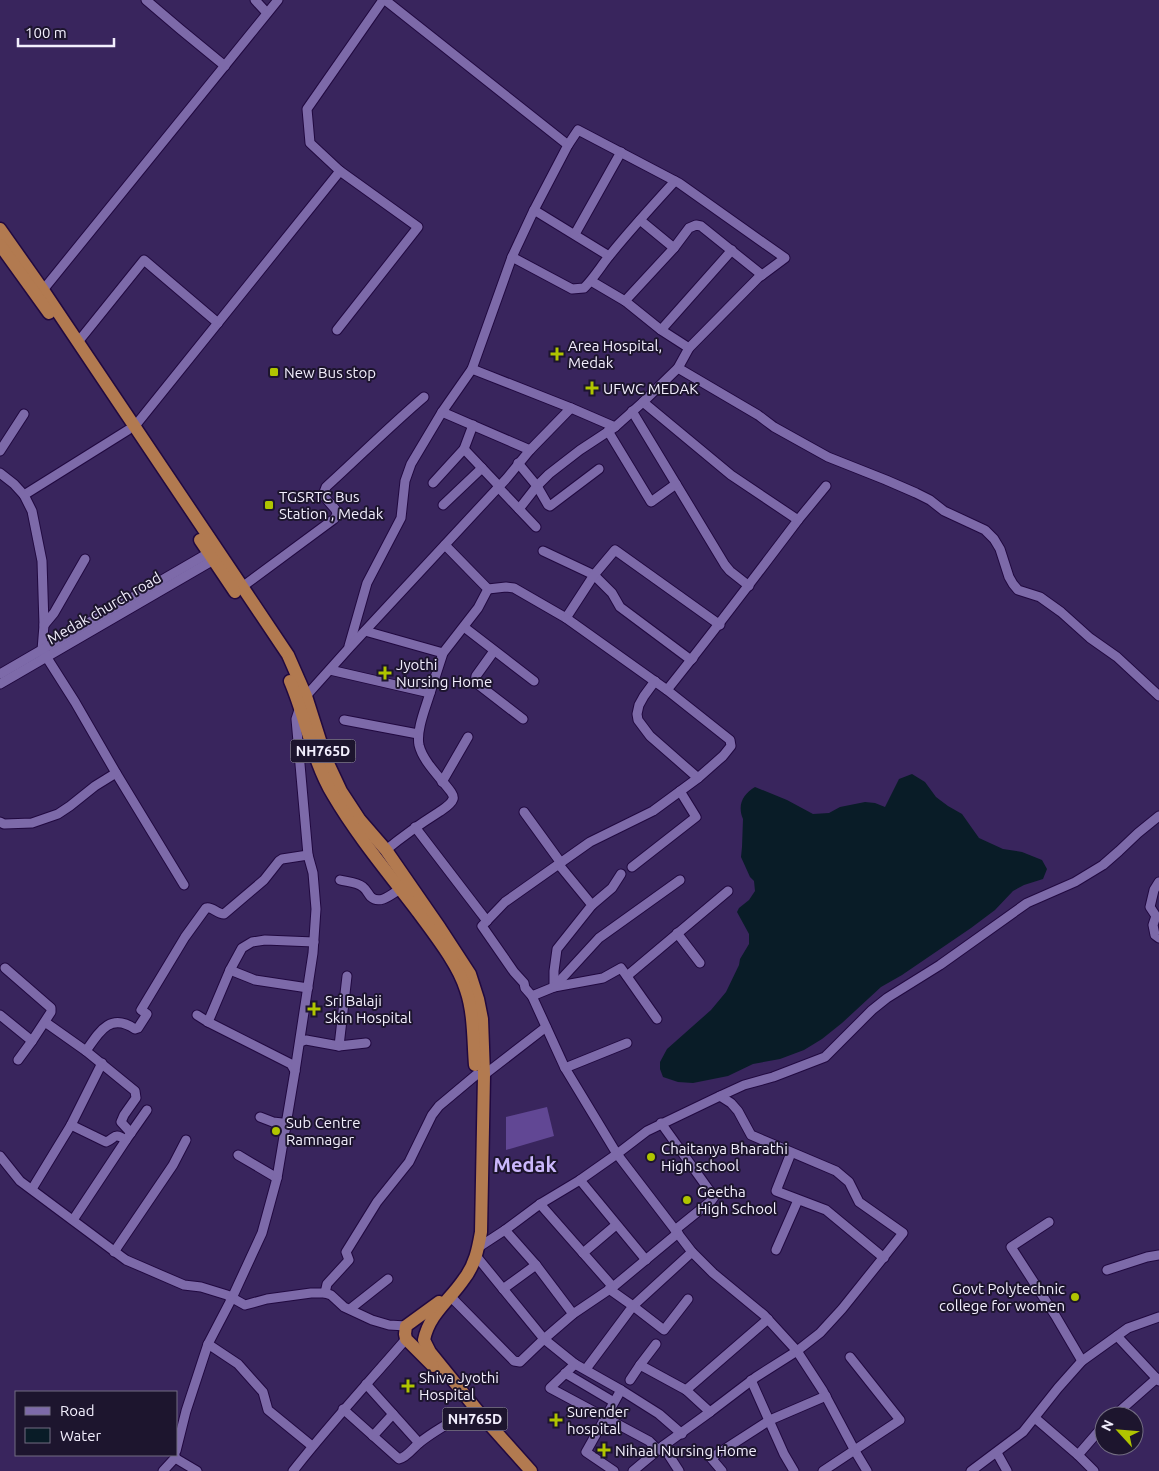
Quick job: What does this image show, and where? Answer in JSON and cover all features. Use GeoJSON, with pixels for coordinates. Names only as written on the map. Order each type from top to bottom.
{"type":"FeatureCollection","features":[{"type":"Feature","properties":{"kind":"highway","name":"NH765D"},"geometry":{"type":"LineString","coordinates":[[0,229],[78,342],[131,428]]}},
{"type":"Feature","properties":{"kind":"highway","name":"NH765D"},"geometry":{"type":"LineString","coordinates":[[0,245],[131,428],[215,554],[280,659],[295,692],[303,702],[341,792],[360,820],[386,850],[470,974],[482,1019],[475,1218],[470,1259],[450,1292],[406,1326]]}},
{"type":"Feature","properties":{"kind":"highway","name":"NH765D"},"geometry":{"type":"LineString","coordinates":[[215,554],[242,587],[288,655],[303,702],[318,762],[333,795],[366,844],[436,936],[461,977],[470,1002],[480,1075],[481,1232],[478,1252],[466,1278],[439,1308],[426,1329],[424,1340],[430,1352],[481,1415],[531,1471]]}},
{"type":"Feature","properties":{"kind":"highway"},"geometry":{"type":"LineString","coordinates":[[406,1326],[406,1339]]}},
{"type":"Feature","properties":{"kind":"highway","name":"NH765D"},"geometry":{"type":"LineString","coordinates":[[406,1339],[431,1363],[469,1412],[522,1471]]}},
{"type":"Feature","properties":{"kind":"street"},"geometry":{"type":"LineString","coordinates":[[146,0],[225,66]]}},
{"type":"Feature","properties":{"kind":"street"},"geometry":{"type":"LineString","coordinates":[[255,0],[267,13]]}},
{"type":"Feature","properties":{"kind":"street"},"geometry":{"type":"LineString","coordinates":[[43,290],[278,0]]}},
{"type":"Feature","properties":{"kind":"street"},"geometry":{"type":"LineString","coordinates":[[337,330],[418,227],[340,171],[310,143],[307,109],[384,0],[568,144]]}},
{"type":"Feature","properties":{"kind":"street"},"geometry":{"type":"LineString","coordinates":[[349,648],[367,583],[401,518],[407,472],[442,412],[472,369],[512,257],[568,144],[578,130],[676,182],[785,258],[762,275],[689,348],[678,368],[643,402],[611,429],[580,450],[537,486],[519,509]]}},
{"type":"Feature","properties":{"kind":"street"},"geometry":{"type":"LineString","coordinates":[[575,234],[621,152]]}},
{"type":"Feature","properties":{"kind":"street"},"geometry":{"type":"LineString","coordinates":[[24,495],[131,428],[340,171]]}},
{"type":"Feature","properties":{"kind":"street"},"geometry":{"type":"LineString","coordinates":[[512,257],[572,289],[584,288],[640,220],[676,182]]}},
{"type":"Feature","properties":{"kind":"street"},"geometry":{"type":"LineString","coordinates":[[534,210],[609,256]]}},
{"type":"Feature","properties":{"kind":"street"},"geometry":{"type":"LineString","coordinates":[[640,220],[674,248]]}},
{"type":"Feature","properties":{"kind":"street"},"geometry":{"type":"LineString","coordinates":[[625,302],[674,248],[689,228],[696,225],[701,226],[762,275]]}},
{"type":"Feature","properties":{"kind":"street"},"geometry":{"type":"LineString","coordinates":[[661,330],[732,250]]}},
{"type":"Feature","properties":{"kind":"street"},"geometry":{"type":"LineString","coordinates":[[78,342],[144,260],[218,323]]}},
{"type":"Feature","properties":{"kind":"street"},"geometry":{"type":"LineString","coordinates":[[591,281],[625,302],[661,330],[689,348]]}},
{"type":"Feature","properties":{"kind":"street"},"geometry":{"type":"LineString","coordinates":[[678,368],[758,415],[774,427],[828,457],[916,493],[930,500],[944,511],[985,530],[1000,549],[1009,577],[1018,590],[1040,597],[1061,612],[1090,638],[1117,657],[1159,696]]}},
{"type":"Feature","properties":{"kind":"street"},"geometry":{"type":"LineString","coordinates":[[472,369],[571,408],[611,429],[651,502],[676,484]]}},
{"type":"Feature","properties":{"kind":"street"},"geometry":{"type":"LineString","coordinates":[[242,587],[334,519],[337,515],[336,510],[323,495],[326,486],[376,441],[395,421],[424,397]]}},
{"type":"Feature","properties":{"kind":"street"},"geometry":{"type":"LineString","coordinates":[[643,402],[731,476],[798,520]]}},
{"type":"Feature","properties":{"kind":"street"},"geometry":{"type":"LineString","coordinates":[[178,1443],[186,1411],[208,1344],[262,1233],[277,1178],[300,1042],[314,942],[316,909],[313,873],[308,855],[296,720],[303,702],[349,648],[530,450],[571,408]]}},
{"type":"Feature","properties":{"kind":"street"},"geometry":{"type":"LineString","coordinates":[[632,411],[725,565],[749,586]]}},
{"type":"Feature","properties":{"kind":"street"},"geometry":{"type":"LineString","coordinates":[[442,412],[530,450]]}},
{"type":"Feature","properties":{"kind":"street"},"geometry":{"type":"LineString","coordinates":[[0,451],[24,414]]}},
{"type":"Feature","properties":{"kind":"street"},"geometry":{"type":"LineString","coordinates":[[433,483],[464,449],[473,425]]}},
{"type":"Feature","properties":{"kind":"street"},"geometry":{"type":"LineString","coordinates":[[464,449],[536,527]]}},
{"type":"Feature","properties":{"kind":"street"},"geometry":{"type":"LineString","coordinates":[[518,464],[537,486],[550,506],[599,469]]}},
{"type":"Feature","properties":{"kind":"street"},"geometry":{"type":"LineString","coordinates":[[443,506],[482,468]]}},
{"type":"Feature","properties":{"kind":"street"},"geometry":{"type":"LineString","coordinates":[[0,473],[24,495],[32,512],[37,531],[42,561],[44,654],[75,702],[184,885]]}},
{"type":"Feature","properties":{"kind":"street"},"geometry":{"type":"LineString","coordinates":[[667,690],[720,625],[798,520],[826,486]]}},
{"type":"Feature","properties":{"kind":"street"},"geometry":{"type":"LineString","coordinates":[[445,545],[488,589]]}},
{"type":"Feature","properties":{"kind":"street"},"geometry":{"type":"LineString","coordinates":[[543,550],[594,575],[612,593],[620,607],[691,660],[693,658]]}},
{"type":"Feature","properties":{"kind":"street"},"geometry":{"type":"LineString","coordinates":[[566,618],[594,575],[615,550],[720,625]]}},
{"type":"Feature","properties":{"kind":"street","name":"Medak church road"},"geometry":{"type":"LineString","coordinates":[[0,684],[44,654],[215,554]]}},
{"type":"Feature","properties":{"kind":"street"},"geometry":{"type":"LineString","coordinates":[[44,625],[54,613],[85,559]]}},
{"type":"Feature","properties":{"kind":"street"},"geometry":{"type":"LineString","coordinates":[[488,589],[514,588],[566,618],[667,690],[730,740],[731,746],[723,756],[698,778],[653,811],[593,840],[505,902],[482,926],[532,996],[565,1068],[617,1154],[692,1252],[712,1273],[759,1310],[797,1351],[808,1365],[867,1471]]}},
{"type":"Feature","properties":{"kind":"street"},"geometry":{"type":"LineString","coordinates":[[386,850],[453,801],[453,796],[423,754],[419,746],[418,734],[443,653],[478,608],[488,589]]}},
{"type":"Feature","properties":{"kind":"street"},"geometry":{"type":"LineString","coordinates":[[464,627],[534,681]]}},
{"type":"Feature","properties":{"kind":"street"},"geometry":{"type":"LineString","coordinates":[[365,631],[443,653]]}},
{"type":"Feature","properties":{"kind":"street"},"geometry":{"type":"LineString","coordinates":[[494,651],[476,676],[475,682],[524,719]]}},
{"type":"Feature","properties":{"kind":"street","name":"Medak church road"},"geometry":{"type":"LineString","coordinates":[[0,674],[44,654]]}},
{"type":"Feature","properties":{"kind":"street"},"geometry":{"type":"LineString","coordinates":[[330,670],[430,692]]}},
{"type":"Feature","properties":{"kind":"street"},"geometry":{"type":"LineString","coordinates":[[655,682],[639,705],[638,720],[650,736],[698,778]]}},
{"type":"Feature","properties":{"kind":"street"},"geometry":{"type":"LineString","coordinates":[[344,720],[418,734]]}},
{"type":"Feature","properties":{"kind":"street"},"geometry":{"type":"LineString","coordinates":[[442,782],[468,737]]}},
{"type":"Feature","properties":{"kind":"street"},"geometry":{"type":"LineString","coordinates":[[0,822],[4,824],[32,823],[58,814],[95,786],[116,773]]}},
{"type":"Feature","properties":{"kind":"street"},"geometry":{"type":"LineString","coordinates":[[632,867],[696,817],[680,791]]}},
{"type":"Feature","properties":{"kind":"street"},"geometry":{"type":"LineString","coordinates":[[524,812],[561,863],[560,866],[592,905]]}},
{"type":"Feature","properties":{"kind":"street"},"geometry":{"type":"LineString","coordinates":[[682,1434],[659,1414],[575,1364],[544,1339],[503,1289],[478,1252],[540,1204],[580,1180],[647,1131],[661,1123],[744,1085],[773,1077],[825,1057],[872,1010],[887,998],[940,965],[1027,903],[1075,882],[1103,865],[1159,816]]}},
{"type":"Feature","properties":{"kind":"street"},"geometry":{"type":"LineString","coordinates":[[415,827],[487,921]]}},
{"type":"Feature","properties":{"kind":"street"},"geometry":{"type":"LineString","coordinates":[[86,1051],[101,1030],[116,1021],[135,1029],[138,1028],[147,1014],[141,1010],[206,908],[209,907],[224,914],[264,880],[279,861],[308,855]]}},
{"type":"Feature","properties":{"kind":"street"},"geometry":{"type":"LineString","coordinates":[[554,986],[557,949],[592,905],[612,888],[621,874]]}},
{"type":"Feature","properties":{"kind":"street"},"geometry":{"type":"LineString","coordinates":[[340,880],[362,886],[370,896],[377,900],[382,900],[400,889]]}},
{"type":"Feature","properties":{"kind":"street"},"geometry":{"type":"LineString","coordinates":[[554,986],[599,938],[680,880]]}},
{"type":"Feature","properties":{"kind":"street"},"geometry":{"type":"LineString","coordinates":[[1159,882],[1154,890],[1150,907],[1156,916],[1152,925],[1155,935],[1159,938]]}},
{"type":"Feature","properties":{"kind":"street"},"geometry":{"type":"LineString","coordinates":[[627,976],[728,891]]}},
{"type":"Feature","properties":{"kind":"street"},"geometry":{"type":"LineString","coordinates":[[677,933],[700,963]]}},
{"type":"Feature","properties":{"kind":"street"},"geometry":{"type":"LineString","coordinates":[[208,1022],[230,970],[242,948],[252,942],[265,940],[314,942]]}},
{"type":"Feature","properties":{"kind":"street"},"geometry":{"type":"LineString","coordinates":[[5,968],[51,1008],[52,1012],[18,1060]]}},
{"type":"Feature","properties":{"kind":"street"},"geometry":{"type":"LineString","coordinates":[[532,996],[554,986],[603,978],[621,968],[657,1019]]}},
{"type":"Feature","properties":{"kind":"street"},"geometry":{"type":"LineString","coordinates":[[230,970],[255,980],[308,988]]}},
{"type":"Feature","properties":{"kind":"street"},"geometry":{"type":"LineString","coordinates":[[339,1046],[347,976]]}},
{"type":"Feature","properties":{"kind":"street"},"geometry":{"type":"LineString","coordinates":[[0,1014],[32,1041]]}},
{"type":"Feature","properties":{"kind":"street"},"geometry":{"type":"LineString","coordinates":[[197,1015],[290,1064],[295,1071]]}},
{"type":"Feature","properties":{"kind":"street"},"geometry":{"type":"LineString","coordinates":[[45,1022],[102,1063],[135,1091],[136,1098],[124,1115],[122,1122],[128,1137]]}},
{"type":"Feature","properties":{"kind":"street"},"geometry":{"type":"LineString","coordinates":[[325,1293],[327,1284],[349,1260],[346,1252],[366,1219],[409,1162],[432,1115],[439,1106],[546,1027]]}},
{"type":"Feature","properties":{"kind":"street"},"geometry":{"type":"LineString","coordinates":[[300,1042],[306,1040],[339,1046],[366,1043]]}},
{"type":"Feature","properties":{"kind":"street"},"geometry":{"type":"LineString","coordinates":[[565,1068],[627,1043]]}},
{"type":"Feature","properties":{"kind":"street"},"geometry":{"type":"LineString","coordinates":[[32,1189],[71,1125],[102,1063]]}},
{"type":"Feature","properties":{"kind":"street"},"geometry":{"type":"LineString","coordinates":[[633,1471],[751,1380],[797,1351],[820,1333],[842,1309],[903,1233],[859,1202],[849,1182],[836,1171],[751,1135],[738,1111],[731,1103],[720,1096]]}},
{"type":"Feature","properties":{"kind":"street"},"geometry":{"type":"LineString","coordinates":[[73,1220],[147,1110]]}},
{"type":"Feature","properties":{"kind":"street"},"geometry":{"type":"LineString","coordinates":[[260,1117],[282,1123],[285,1130]]}},
{"type":"Feature","properties":{"kind":"street"},"geometry":{"type":"LineString","coordinates":[[450,1297],[514,1362],[520,1362],[573,1314],[611,1288],[646,1260],[712,1201],[714,1197],[661,1123]]}},
{"type":"Feature","properties":{"kind":"street"},"geometry":{"type":"LineString","coordinates":[[71,1125],[106,1142],[114,1136],[128,1137]]}},
{"type":"Feature","properties":{"kind":"street"},"geometry":{"type":"LineString","coordinates":[[114,1252],[173,1166],[186,1140]]}},
{"type":"Feature","properties":{"kind":"street"},"geometry":{"type":"LineString","coordinates":[[792,1153],[776,1191],[826,1210],[884,1258]]}},
{"type":"Feature","properties":{"kind":"street"},"geometry":{"type":"LineString","coordinates":[[238,1155],[277,1178]]}},
{"type":"Feature","properties":{"kind":"street"},"geometry":{"type":"LineString","coordinates":[[0,1156],[20,1181],[114,1252],[126,1260],[184,1285],[200,1286],[227,1295],[245,1306],[266,1299],[325,1293],[331,1295],[344,1307],[372,1320],[389,1325],[406,1326]]}},
{"type":"Feature","properties":{"kind":"street"},"geometry":{"type":"LineString","coordinates":[[580,1180],[646,1260]]}},
{"type":"Feature","properties":{"kind":"street"},"geometry":{"type":"LineString","coordinates":[[776,1250],[798,1200]]}},
{"type":"Feature","properties":{"kind":"street"},"geometry":{"type":"LineString","coordinates":[[540,1204],[611,1288],[664,1330],[688,1299]]}},
{"type":"Feature","properties":{"kind":"street"},"geometry":{"type":"LineString","coordinates":[[1049,1222],[1011,1247],[1082,1361]]}},
{"type":"Feature","properties":{"kind":"street"},"geometry":{"type":"LineString","coordinates":[[583,1253],[616,1225]]}},
{"type":"Feature","properties":{"kind":"street"},"geometry":{"type":"LineString","coordinates":[[506,1230],[536,1265],[573,1314]]}},
{"type":"Feature","properties":{"kind":"street"},"geometry":{"type":"LineString","coordinates":[[586,1369],[633,1306],[692,1252]]}},
{"type":"Feature","properties":{"kind":"street"},"geometry":{"type":"LineString","coordinates":[[1107,1270],[1147,1257],[1159,1256]]}},
{"type":"Feature","properties":{"kind":"street"},"geometry":{"type":"LineString","coordinates":[[503,1289],[536,1265]]}},
{"type":"Feature","properties":{"kind":"street"},"geometry":{"type":"LineString","coordinates":[[350,1309],[388,1279]]}},
{"type":"Feature","properties":{"kind":"street"},"geometry":{"type":"LineString","coordinates":[[970,1471],[997,1453],[1023,1432],[1082,1361],[1128,1328],[1159,1317]]}},
{"type":"Feature","properties":{"kind":"street"},"geometry":{"type":"LineString","coordinates":[[686,1390],[768,1319]]}},
{"type":"Feature","properties":{"kind":"street"},"geometry":{"type":"LineString","coordinates":[[1117,1336],[1158,1379],[1126,1406]]}},
{"type":"Feature","properties":{"kind":"street"},"geometry":{"type":"LineString","coordinates":[[293,1471],[343,1409],[406,1339]]}},
{"type":"Feature","properties":{"kind":"street"},"geometry":{"type":"LineString","coordinates":[[208,1344],[238,1364],[263,1392],[268,1410],[312,1446]]}},
{"type":"Feature","properties":{"kind":"street"},"geometry":{"type":"LineString","coordinates":[[630,1380],[656,1344]]}},
{"type":"Feature","properties":{"kind":"street"},"geometry":{"type":"LineString","coordinates":[[823,1471],[900,1420],[850,1357]]}},
{"type":"Feature","properties":{"kind":"street"},"geometry":{"type":"LineString","coordinates":[[575,1364],[550,1388],[661,1448],[679,1471]]}},
{"type":"Feature","properties":{"kind":"street"},"geometry":{"type":"LineString","coordinates":[[640,1364],[686,1390],[710,1412]]}},
{"type":"Feature","properties":{"kind":"street"},"geometry":{"type":"LineString","coordinates":[[565,1373],[614,1402]]}},
{"type":"Feature","properties":{"kind":"street"},"geometry":{"type":"LineString","coordinates":[[751,1380],[784,1454],[794,1471]]}},
{"type":"Feature","properties":{"kind":"street"},"geometry":{"type":"LineString","coordinates":[[366,1384],[419,1443]]}},
{"type":"Feature","properties":{"kind":"street"},"geometry":{"type":"LineString","coordinates":[[614,1471],[586,1452],[621,1390]]}},
{"type":"Feature","properties":{"kind":"street"},"geometry":{"type":"LineString","coordinates":[[722,1471],[711,1458],[770,1420],[826,1396]]}},
{"type":"Feature","properties":{"kind":"street"},"geometry":{"type":"LineString","coordinates":[[343,1409],[399,1459],[404,1458],[419,1443],[469,1412]]}},
{"type":"Feature","properties":{"kind":"street"},"geometry":{"type":"LineString","coordinates":[[373,1436],[393,1414]]}},
{"type":"Feature","properties":{"kind":"street"},"geometry":{"type":"LineString","coordinates":[[1035,1418],[1078,1454],[1094,1471]]}},
{"type":"Feature","properties":{"kind":"street"},"geometry":{"type":"LineString","coordinates":[[1078,1454],[1094,1436]]}},
{"type":"Feature","properties":{"kind":"street"},"geometry":{"type":"LineString","coordinates":[[997,1453],[1007,1471]]}},
{"type":"Feature","properties":{"kind":"street"},"geometry":{"type":"LineString","coordinates":[[162,1471],[174,1456]]}},
{"type":"Feature","properties":{"kind":"street"},"geometry":{"type":"LineString","coordinates":[[176,1456],[197,1471]]}},
{"type":"Feature","properties":{"kind":"shaded area"},"geometry":{"type":"Polygon","coordinates":[[[547,1107],[554,1136],[506,1150],[506,1117],[547,1107]]]}},
{"type":"Feature","properties":{"kind":"water"},"geometry":{"type":"Polygon","coordinates":[[[912,774],[925,782],[936,797],[962,814],[979,838],[1003,849],[1022,852],[1042,860],[1047,869],[1043,879],[1013,891],[995,910],[902,975],[881,987],[842,1023],[804,1050],[780,1059],[753,1064],[728,1076],[693,1083],[678,1082],[663,1077],[660,1062],[667,1049],[711,1010],[726,992],[740,959],[749,944],[749,934],[737,912],[755,891],[754,881],[750,877],[741,857],[743,819],[741,805],[747,793],[755,787],[787,800],[813,814],[829,813],[840,807],[865,802],[885,807],[899,779],[912,774]]]}},
{"type":"Feature","properties":{"kind":"place","name":"Area Hospital, Medak"},"geometry":{"type":"Point","coordinates":[557,354]}},
{"type":"Feature","properties":{"kind":"place","name":"New Bus stop"},"geometry":{"type":"Point","coordinates":[274,372]}},
{"type":"Feature","properties":{"kind":"place","name":"UFWC MEDAK"},"geometry":{"type":"Point","coordinates":[592,388]}},
{"type":"Feature","properties":{"kind":"place","name":"TGSRTC Bus Station , Medak"},"geometry":{"type":"Point","coordinates":[269,505]}},
{"type":"Feature","properties":{"kind":"place","name":"Jyothi Nursing Home"},"geometry":{"type":"Point","coordinates":[385,673]}},
{"type":"Feature","properties":{"kind":"place","name":"Sri Balaji Skin Hospital"},"geometry":{"type":"Point","coordinates":[314,1009]}},
{"type":"Feature","properties":{"kind":"place","name":"Sub Centre Ramnagar"},"geometry":{"type":"Point","coordinates":[276,1131]}},
{"type":"Feature","properties":{"kind":"place","name":"Chaitanya Bharathi High school"},"geometry":{"type":"Point","coordinates":[651,1157]}},
{"type":"Feature","properties":{"kind":"place","name":"Geetha High School"},"geometry":{"type":"Point","coordinates":[687,1200]}},
{"type":"Feature","properties":{"kind":"place","name":"Govt Polytechnic college for women"},"geometry":{"type":"Point","coordinates":[1075,1297]}},
{"type":"Feature","properties":{"kind":"place","name":"Shiva Jyothi Hospital"},"geometry":{"type":"Point","coordinates":[408,1386]}},
{"type":"Feature","properties":{"kind":"place","name":"Surender hospital"},"geometry":{"type":"Point","coordinates":[556,1420]}},
{"type":"Feature","properties":{"kind":"place","name":"Nihaal Nursing Home"},"geometry":{"type":"Point","coordinates":[604,1450]}},
{"type":"Feature","properties":{"kind":"district","name":"Medak"},"geometry":{"type":"Point","coordinates":[525,1164]}}]}
